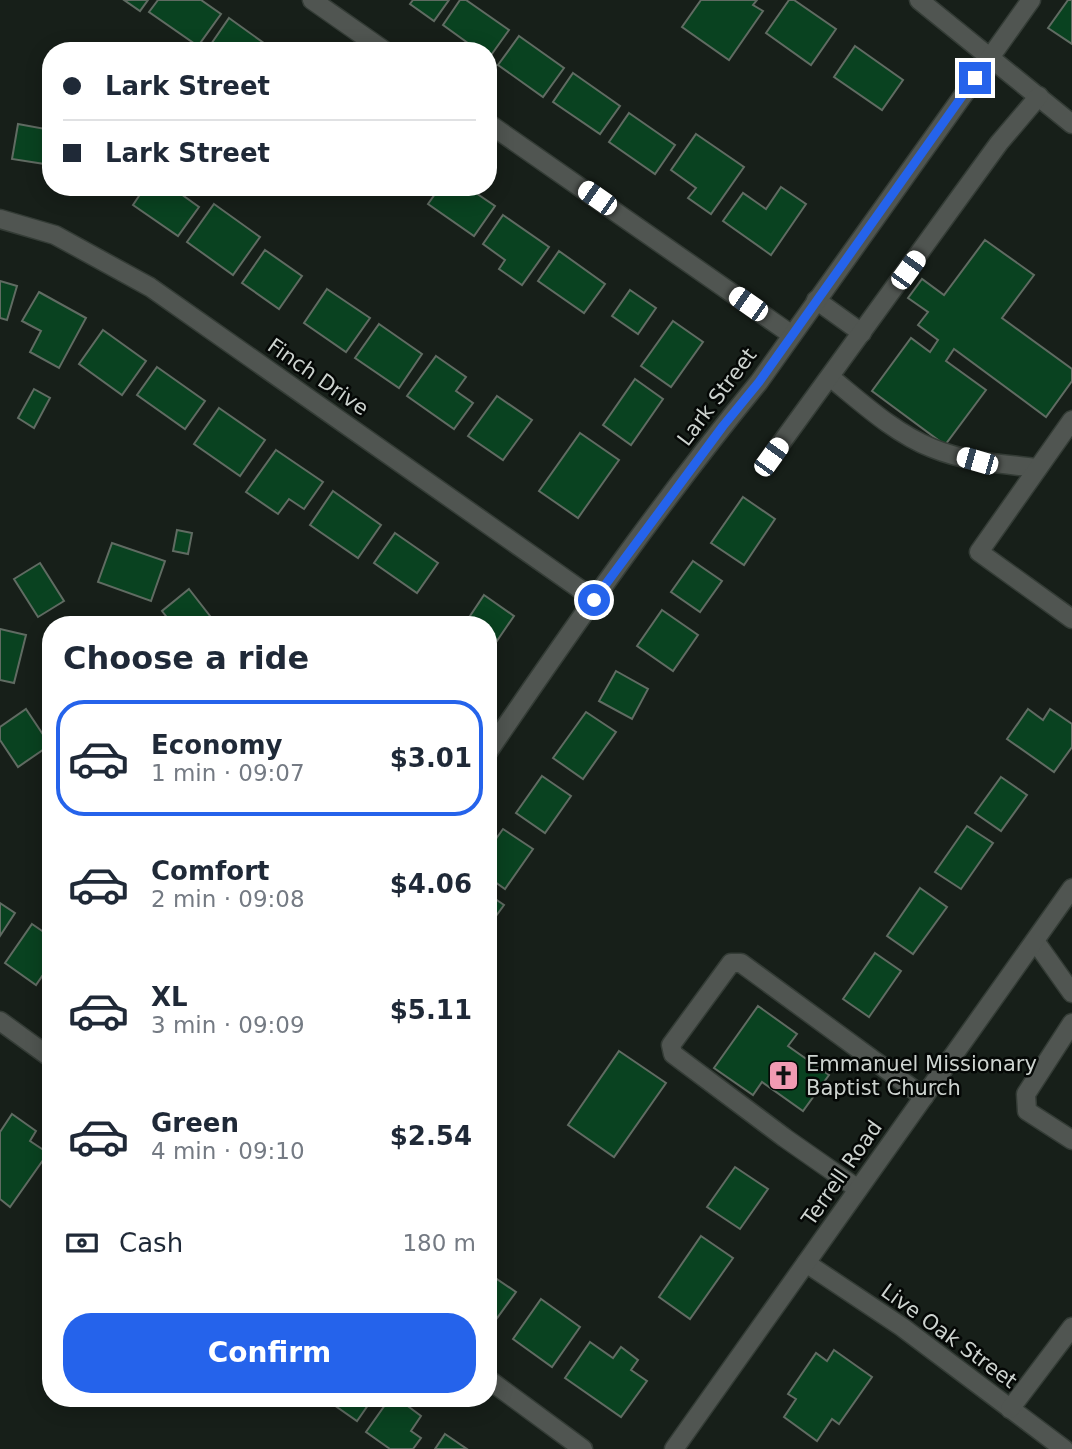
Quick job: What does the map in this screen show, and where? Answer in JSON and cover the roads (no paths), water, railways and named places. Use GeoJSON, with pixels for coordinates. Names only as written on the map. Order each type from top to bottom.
{"type":"FeatureCollection","features":[{"type":"Feature","properties":{"kind":"street"},"geometry":{"type":"LineString","coordinates":[[312,0],[372,42]]}},
{"type":"Feature","properties":{"kind":"street"},"geometry":{"type":"LineString","coordinates":[[919,0],[1072,124]]}},
{"type":"Feature","properties":{"kind":"street","name":"Lark Street"},"geometry":{"type":"LineString","coordinates":[[497,739],[594,600],[792,335],[1031,0]]}},
{"type":"Feature","properties":{"kind":"street"},"geometry":{"type":"LineString","coordinates":[[771,457],[999,143],[1038,96]]}},
{"type":"Feature","properties":{"kind":"street"},"geometry":{"type":"LineString","coordinates":[[497,129],[792,335]]}},
{"type":"Feature","properties":{"kind":"street","name":"Finch Drive"},"geometry":{"type":"LineString","coordinates":[[0,219],[54,235],[150,287],[594,600]]}},
{"type":"Feature","properties":{"kind":"street"},"geometry":{"type":"LineString","coordinates":[[816,300],[862,332]]}},
{"type":"Feature","properties":{"kind":"street"},"geometry":{"type":"LineString","coordinates":[[830,377],[902,432],[932,448],[977,461],[1038,468]]}},
{"type":"Feature","properties":{"kind":"street"},"geometry":{"type":"LineString","coordinates":[[1072,420],[978,552],[1072,620]]}},
{"type":"Feature","properties":{"kind":"street","name":"Terrell Road"},"geometry":{"type":"LineString","coordinates":[[674,1449],[1072,888]]}},
{"type":"Feature","properties":{"kind":"street"},"geometry":{"type":"LineString","coordinates":[[1035,941],[1072,993]]}},
{"type":"Feature","properties":{"kind":"street"},"geometry":{"type":"LineString","coordinates":[[859,1189],[785,1138],[673,1054],[671,1045],[731,963],[741,963],[924,1097]]}},
{"type":"Feature","properties":{"kind":"street"},"geometry":{"type":"LineString","coordinates":[[0,1021],[42,1051]]}},
{"type":"Feature","properties":{"kind":"street"},"geometry":{"type":"LineString","coordinates":[[1072,1023],[1026,1094],[1025,1104],[1027,1111],[1072,1140]]}},
{"type":"Feature","properties":{"kind":"street","name":"Live Oak Street"},"geometry":{"type":"LineString","coordinates":[[806,1263],[902,1327],[1063,1449]]}},
{"type":"Feature","properties":{"kind":"street"},"geometry":{"type":"LineString","coordinates":[[1010,1409],[1072,1327]]}},
{"type":"Feature","properties":{"kind":"street"},"geometry":{"type":"LineString","coordinates":[[497,1386],[583,1449]]}},
{"type":"Feature","properties":{"kind":"place","name":"Emmanuel Missionary Baptist Church"},"geometry":{"type":"Point","coordinates":[783,1076]}}]}
